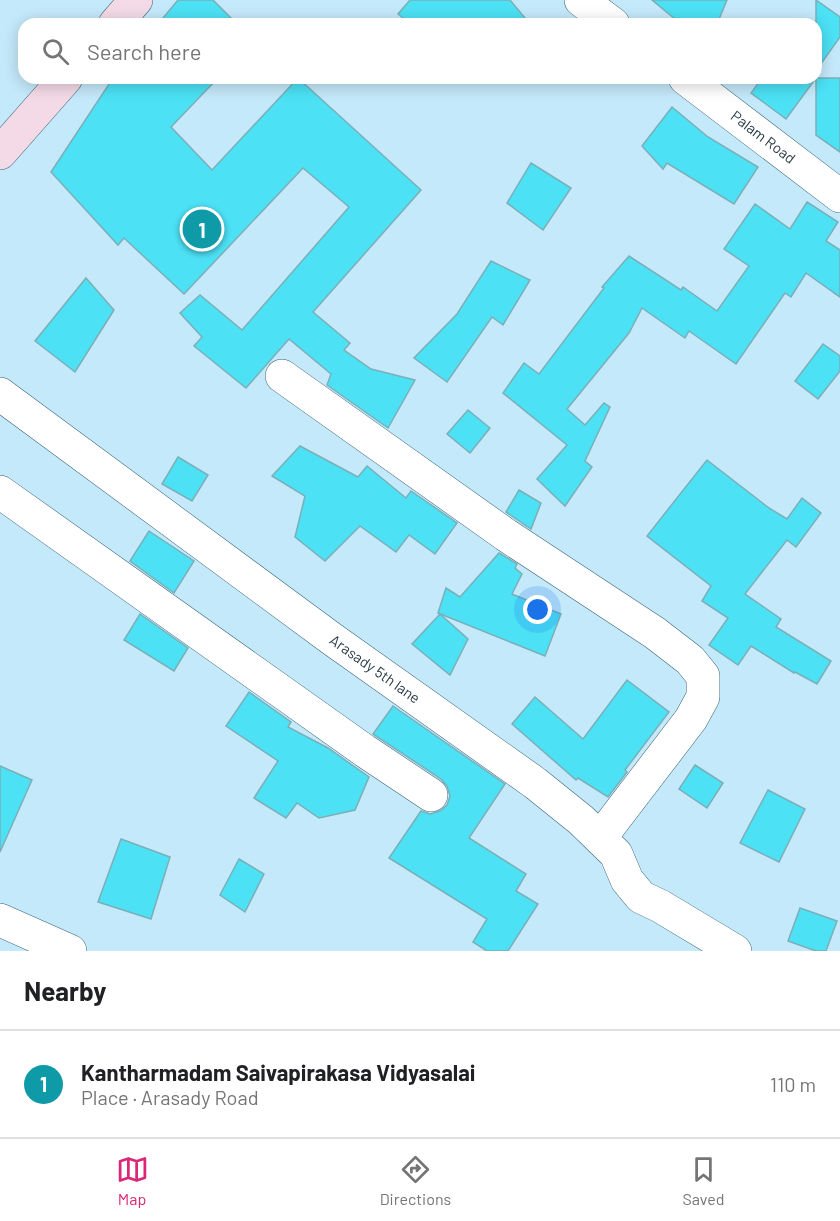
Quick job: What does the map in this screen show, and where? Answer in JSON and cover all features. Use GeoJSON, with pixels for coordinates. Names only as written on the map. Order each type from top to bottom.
{"type":"FeatureCollection","features":[{"type":"Feature","properties":{"kind":"main road"},"geometry":{"type":"LineString","coordinates":[[120,18],[136,0]]}},
{"type":"Feature","properties":{"kind":"main road"},"geometry":{"type":"LineString","coordinates":[[0,153],[61,84]]}},
{"type":"Feature","properties":{"kind":"street"},"geometry":{"type":"LineString","coordinates":[[581,0],[605,18]]}},
{"type":"Feature","properties":{"kind":"street","name":"Palam Road"},"geometry":{"type":"LineString","coordinates":[[693,84],[840,196]]}},
{"type":"Feature","properties":{"kind":"street"},"geometry":{"type":"LineString","coordinates":[[282,376],[506,535],[655,633],[690,660],[703,676],[703,697],[691,718],[600,838]]}},
{"type":"Feature","properties":{"kind":"street","name":"Arasady 5th lane"},"geometry":{"type":"LineString","coordinates":[[0,394],[323,632],[535,783],[616,854],[627,880],[640,897],[660,906],[735,951]]}},
{"type":"Feature","properties":{"kind":"street"},"geometry":{"type":"LineString","coordinates":[[0,492],[365,751],[431,795]]}},
{"type":"Feature","properties":{"kind":"street"},"geometry":{"type":"LineString","coordinates":[[0,920],[70,951]]}},
{"type":"Feature","properties":{"kind":"building"},"geometry":{"type":"Polygon","coordinates":[[[178,0],[213,0],[231,18],[163,18],[178,0]]]}},
{"type":"Feature","properties":{"kind":"building"},"geometry":{"type":"Polygon","coordinates":[[[410,0],[510,0],[525,18],[403,18],[398,14],[410,0]]]}},
{"type":"Feature","properties":{"kind":"building"},"geometry":{"type":"Polygon","coordinates":[[[652,0],[727,0],[720,18],[674,18],[652,0]]]}},
{"type":"Feature","properties":{"kind":"building"},"geometry":{"type":"Polygon","coordinates":[[[816,0],[840,17],[840,37],[822,62],[822,18],[816,18],[816,0]]]}},
{"type":"Feature","properties":{"kind":"building"},"geometry":{"type":"Polygon","coordinates":[[[822,78],[840,78],[840,152],[816,135],[816,84],[822,84],[822,78]]]}},
{"type":"Feature","properties":{"kind":"building"},"geometry":{"type":"Polygon","coordinates":[[[109,84],[212,84],[171,127],[212,170],[292,84],[305,84],[421,190],[313,312],[350,343],[344,350],[371,369],[415,380],[388,428],[327,385],[331,374],[289,339],[246,388],[194,346],[202,337],[180,313],[200,295],[242,330],[349,207],[303,168],[184,294],[124,238],[118,245],[51,172],[109,84]]]}},
{"type":"Feature","properties":{"kind":"building"},"geometry":{"type":"Polygon","coordinates":[[[758,84],[812,84],[786,119],[751,93],[758,84]]]}},
{"type":"Feature","properties":{"kind":"building"},"geometry":{"type":"Polygon","coordinates":[[[672,107],[708,137],[758,167],[734,204],[667,163],[663,169],[642,146],[672,107]]]}},
{"type":"Feature","properties":{"kind":"building"},"geometry":{"type":"Polygon","coordinates":[[[531,163],[571,188],[543,230],[507,203],[531,163]]]}},
{"type":"Feature","properties":{"kind":"building"},"geometry":{"type":"Polygon","coordinates":[[[807,202],[838,222],[826,241],[840,250],[840,297],[806,273],[791,297],[785,293],[736,364],[689,331],[685,338],[642,308],[629,333],[567,409],[585,425],[604,403],[610,407],[585,461],[592,467],[565,506],[537,479],[567,445],[503,393],[524,363],[539,374],[604,288],[602,287],[629,256],[681,290],[683,287],[717,311],[749,266],[724,249],[755,204],[790,229],[807,202]]]}},
{"type":"Feature","properties":{"kind":"building"},"geometry":{"type":"Polygon","coordinates":[[[491,261],[530,280],[503,325],[492,317],[447,382],[414,358],[457,314],[491,261]]]}},
{"type":"Feature","properties":{"kind":"building"},"geometry":{"type":"Polygon","coordinates":[[[86,278],[114,310],[75,372],[35,341],[86,278]]]}},
{"type":"Feature","properties":{"kind":"building"},"geometry":{"type":"Polygon","coordinates":[[[823,344],[840,356],[840,371],[818,399],[795,381],[823,344]]]}},
{"type":"Feature","properties":{"kind":"building"},"geometry":{"type":"Polygon","coordinates":[[[468,410],[490,428],[470,453],[447,434],[468,410]]]}},
{"type":"Feature","properties":{"kind":"building"},"geometry":{"type":"Polygon","coordinates":[[[300,446],[358,477],[367,466],[406,498],[411,491],[457,523],[435,554],[409,535],[396,552],[360,526],[325,561],[295,537],[305,496],[272,476],[300,446]]]}},
{"type":"Feature","properties":{"kind":"building"},"geometry":{"type":"Polygon","coordinates":[[[178,457],[208,475],[192,501],[162,484],[178,457]]]}},
{"type":"Feature","properties":{"kind":"building"},"geometry":{"type":"Polygon","coordinates":[[[707,460],[769,508],[787,519],[802,498],[821,513],[796,547],[787,540],[745,594],[781,619],[776,627],[831,661],[817,684],[794,673],[751,646],[738,665],[709,645],[728,618],[702,601],[711,586],[647,536],[707,460]]]}},
{"type":"Feature","properties":{"kind":"building"},"geometry":{"type":"Polygon","coordinates":[[[519,490],[541,503],[531,529],[506,512],[519,490]]]}},
{"type":"Feature","properties":{"kind":"building"},"geometry":{"type":"Polygon","coordinates":[[[149,531],[194,561],[174,593],[130,561],[149,531]]]}},
{"type":"Feature","properties":{"kind":"building"},"geometry":{"type":"Polygon","coordinates":[[[499,553],[517,564],[515,568],[522,574],[512,594],[561,614],[545,656],[438,613],[446,588],[460,597],[499,553]]]}},
{"type":"Feature","properties":{"kind":"building"},"geometry":{"type":"Polygon","coordinates":[[[140,614],[188,648],[174,671],[124,640],[140,614]]]}},
{"type":"Feature","properties":{"kind":"building"},"geometry":{"type":"Polygon","coordinates":[[[440,614],[468,639],[450,675],[412,644],[440,614]]]}},
{"type":"Feature","properties":{"kind":"building"},"geometry":{"type":"Polygon","coordinates":[[[627,680],[669,712],[625,770],[627,772],[608,797],[578,778],[576,780],[512,724],[535,697],[583,739],[627,680]]]}},
{"type":"Feature","properties":{"kind":"building"},"geometry":{"type":"Polygon","coordinates":[[[249,692],[291,722],[288,727],[328,748],[369,777],[355,810],[319,818],[297,803],[286,818],[254,798],[278,761],[226,726],[249,692]]]}},
{"type":"Feature","properties":{"kind":"building"},"geometry":{"type":"Polygon","coordinates":[[[393,706],[505,784],[469,838],[526,874],[516,891],[538,904],[508,951],[487,951],[473,942],[487,919],[389,858],[421,811],[430,814],[440,811],[447,805],[450,796],[447,786],[441,779],[373,734],[393,706]]]}},
{"type":"Feature","properties":{"kind":"building"},"geometry":{"type":"Polygon","coordinates":[[[695,765],[723,783],[707,808],[679,789],[695,765]]]}},
{"type":"Feature","properties":{"kind":"building"},"geometry":{"type":"Polygon","coordinates":[[[0,766],[32,780],[0,852],[0,766]]]}},
{"type":"Feature","properties":{"kind":"building"},"geometry":{"type":"Polygon","coordinates":[[[768,790],[805,809],[779,862],[740,843],[768,790]]]}},
{"type":"Feature","properties":{"kind":"building"},"geometry":{"type":"Polygon","coordinates":[[[121,839],[170,857],[151,919],[98,902],[121,839]]]}},
{"type":"Feature","properties":{"kind":"building"},"geometry":{"type":"Polygon","coordinates":[[[239,859],[264,874],[245,912],[220,895],[239,859]]]}},
{"type":"Feature","properties":{"kind":"building"},"geometry":{"type":"Polygon","coordinates":[[[800,908],[837,921],[826,951],[816,951],[788,941],[800,908]]]}},
{"type":"Feature","properties":{"kind":"place","name":"Kantharmadam Saivapirakasa Vidyasalai"},"geometry":{"type":"Point","coordinates":[202,229]}}]}
